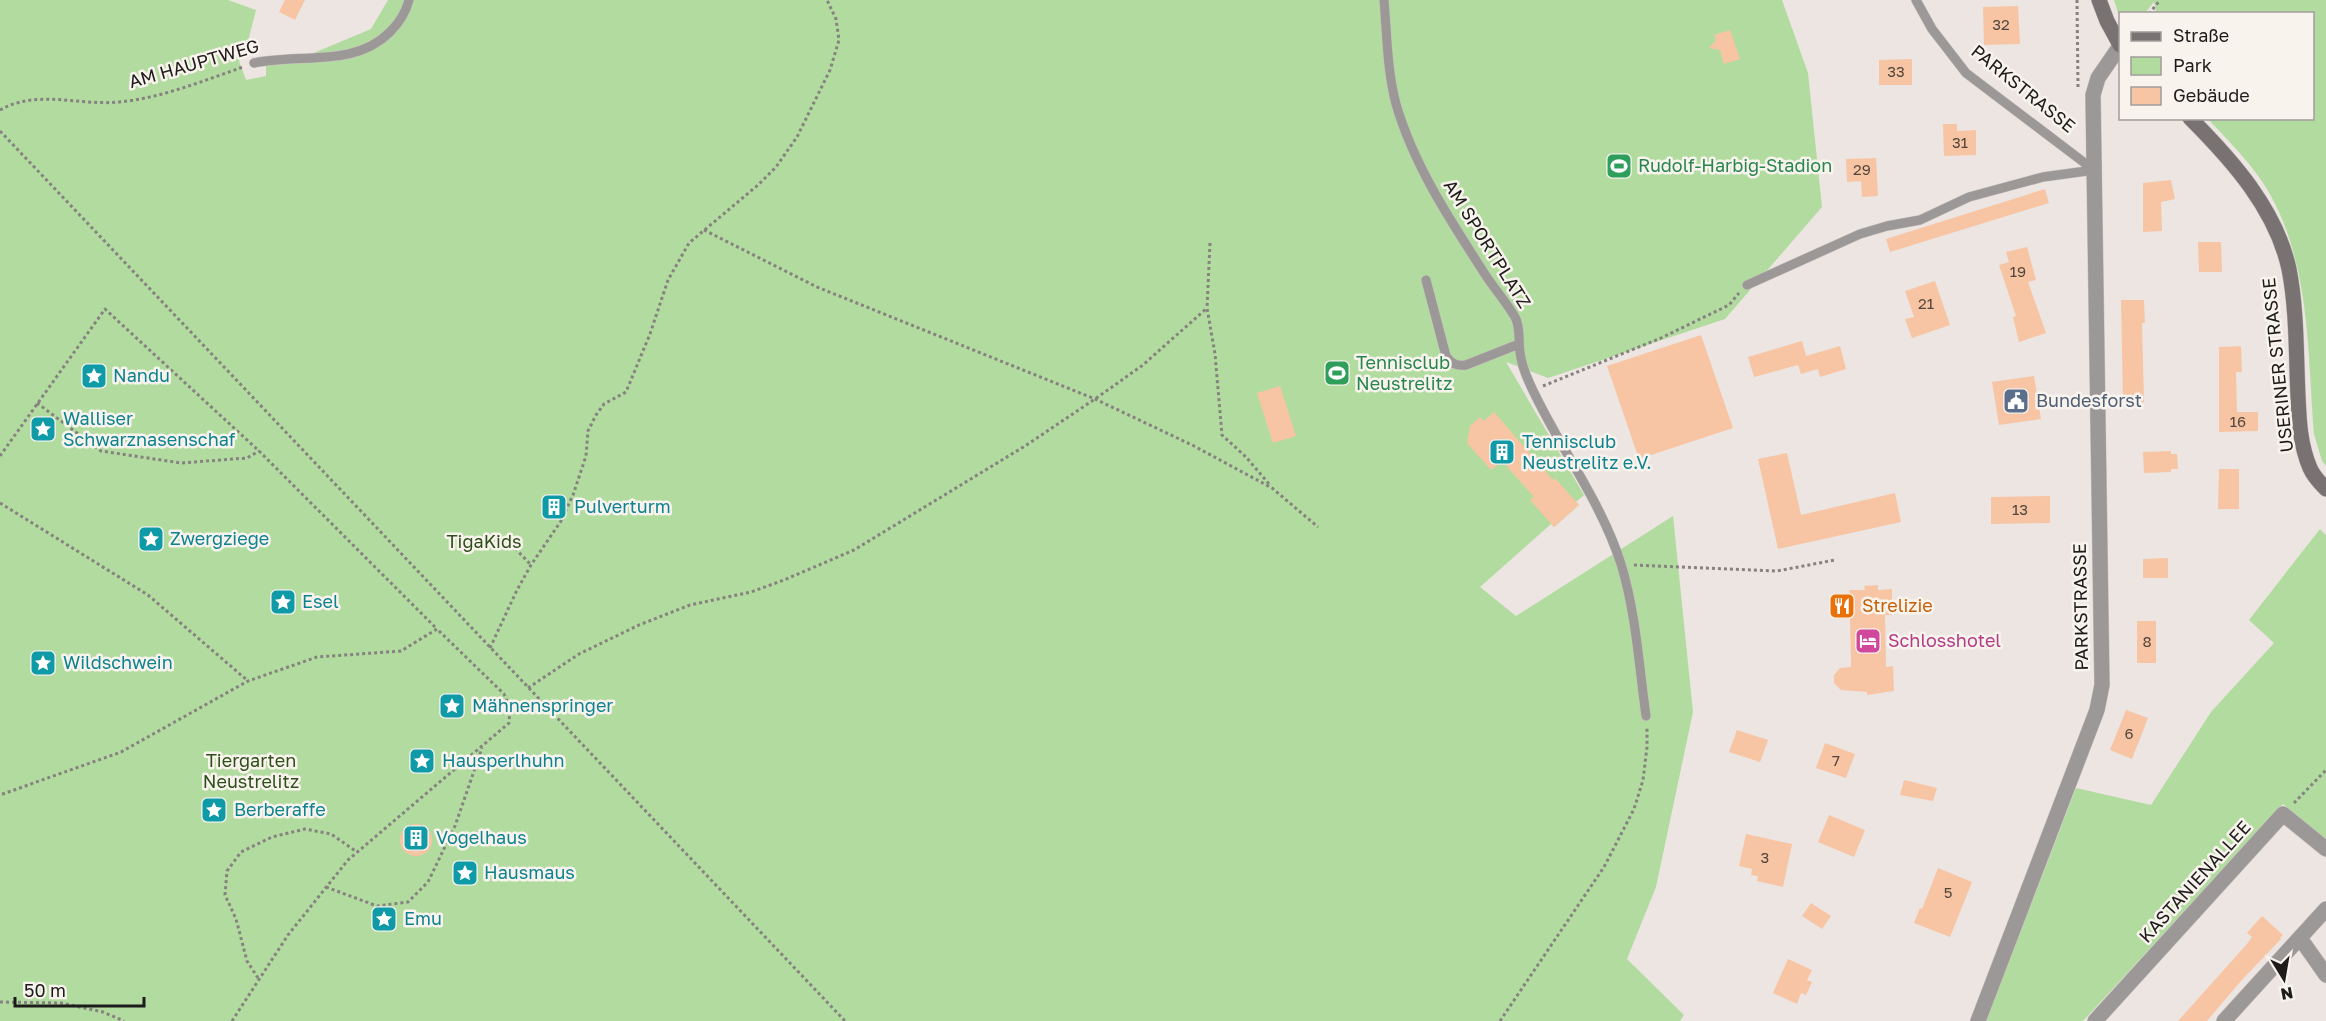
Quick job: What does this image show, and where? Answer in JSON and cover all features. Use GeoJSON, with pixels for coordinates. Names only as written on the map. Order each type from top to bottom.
{"type":"FeatureCollection","features":[{"type":"Feature","properties":{"kind":"main road"},"geometry":{"type":"LineString","coordinates":[[2099,0],[2107,21],[2119,42]]}},
{"type":"Feature","properties":{"kind":"main road","name":"USERINER STRASSE"},"geometry":{"type":"LineString","coordinates":[[2192,120],[2224,152],[2250,186],[2280,242],[2288,267],[2293,299],[2301,437],[2310,470],[2326,489]]}},
{"type":"Feature","properties":{"kind":"street","name":"PARKSTRASSE"},"geometry":{"type":"LineString","coordinates":[[1978,1021],[2097,710],[2102,685],[2093,95],[2098,78],[2119,48]]}},
{"type":"Feature","properties":{"kind":"street"},"geometry":{"type":"LineString","coordinates":[[2283,814],[2326,849]]}},
{"type":"Feature","properties":{"kind":"street","name":"KASTANIENALLEE"},"geometry":{"type":"LineString","coordinates":[[2094,1021],[2283,814]]}},
{"type":"Feature","properties":{"kind":"street"},"geometry":{"type":"LineString","coordinates":[[2224,1021],[2326,909]]}},
{"type":"Feature","properties":{"kind":"street"},"geometry":{"type":"LineString","coordinates":[[2300,938],[2326,975]]}},
{"type":"Feature","properties":{"kind":"lane","name":"AM HAUPTWEG"},"geometry":{"type":"LineString","coordinates":[[254,63],[272,59],[333,57],[363,51],[380,42],[398,24],[409,0]]}},
{"type":"Feature","properties":{"kind":"lane","name":"AM SPORTPLATZ"},"geometry":{"type":"LineString","coordinates":[[1384,0],[1391,79],[1402,122],[1430,183],[1482,270],[1514,316],[1519,327],[1519,344],[1525,375],[1592,495],[1621,564],[1629,599],[1646,716]]}},
{"type":"Feature","properties":{"kind":"lane","name":"PARKSTRASSE"},"geometry":{"type":"LineString","coordinates":[[1916,0],[1932,29],[1966,73],[2094,170]]}},
{"type":"Feature","properties":{"kind":"lane"},"geometry":{"type":"LineString","coordinates":[[1747,285],[1860,234],[1920,220],[1969,198],[2043,177],[2094,170]]}},
{"type":"Feature","properties":{"kind":"lane"},"geometry":{"type":"LineString","coordinates":[[1426,280],[1446,356],[1450,362],[1457,366],[1466,365],[1519,344]]}},
{"type":"Feature","properties":{"kind":"path"},"geometry":{"type":"LineString","coordinates":[[490,648],[531,565],[561,520],[573,495],[586,456],[588,430],[604,404],[626,392],[650,334],[668,280],[688,243],[758,185],[776,167],[797,137],[830,70],[839,40],[836,19],[827,0]]}},
{"type":"Feature","properties":{"kind":"path"},"geometry":{"type":"LineString","coordinates":[[2076,0],[2078,87],[2093,95]]}},
{"type":"Feature","properties":{"kind":"path"},"geometry":{"type":"LineString","coordinates":[[2151,12],[2160,0]]}},
{"type":"Feature","properties":{"kind":"path","name":"AM HAUPTWEG"},"geometry":{"type":"LineString","coordinates":[[0,110],[7,106],[45,99],[100,103],[146,98],[177,90],[254,63]]}},
{"type":"Feature","properties":{"kind":"path"},"geometry":{"type":"LineString","coordinates":[[0,131],[845,1021]]}},
{"type":"Feature","properties":{"kind":"path"},"geometry":{"type":"LineString","coordinates":[[704,230],[817,287],[1095,399],[1203,450],[1272,488]]}},
{"type":"Feature","properties":{"kind":"path"},"geometry":{"type":"LineString","coordinates":[[1210,243],[1207,308],[1215,354],[1222,435],[1272,488],[1318,527]]}},
{"type":"Feature","properties":{"kind":"path"},"geometry":{"type":"LineString","coordinates":[[1533,391],[1661,338],[1729,305],[1747,285]]}},
{"type":"Feature","properties":{"kind":"path"},"geometry":{"type":"LineString","coordinates":[[528,688],[579,654],[639,625],[690,605],[751,592],[854,550],[1025,446],[1095,399],[1143,365],[1207,308]]}},
{"type":"Feature","properties":{"kind":"path"},"geometry":{"type":"LineString","coordinates":[[0,456],[36,402],[105,309],[259,451],[504,694],[510,708],[509,723],[348,860],[288,935],[232,1021]]}},
{"type":"Feature","properties":{"kind":"path"},"geometry":{"type":"LineString","coordinates":[[36,402],[100,451],[181,463],[247,458],[259,451]]}},
{"type":"Feature","properties":{"kind":"path"},"geometry":{"type":"LineString","coordinates":[[0,503],[148,596],[248,681]]}},
{"type":"Feature","properties":{"kind":"path"},"geometry":{"type":"LineString","coordinates":[[510,544],[531,565]]}},
{"type":"Feature","properties":{"kind":"path"},"geometry":{"type":"LineString","coordinates":[[1621,564],[1778,572],[1835,560]]}},
{"type":"Feature","properties":{"kind":"path"},"geometry":{"type":"LineString","coordinates":[[0,795],[121,752],[248,681],[317,657],[401,651],[436,629]]}},
{"type":"Feature","properties":{"kind":"path"},"geometry":{"type":"LineString","coordinates":[[1500,1021],[1604,867],[1634,809],[1644,780],[1647,747],[1646,716]]}},
{"type":"Feature","properties":{"kind":"path"},"geometry":{"type":"LineString","coordinates":[[326,887],[376,906],[408,902],[428,882],[455,826],[482,747]]}},
{"type":"Feature","properties":{"kind":"path"},"geometry":{"type":"LineString","coordinates":[[2283,814],[2326,770]]}},
{"type":"Feature","properties":{"kind":"path"},"geometry":{"type":"LineString","coordinates":[[258,978],[247,961],[236,919],[225,895],[227,871],[241,852],[272,837],[305,829],[331,834],[357,852]]}},
{"type":"Feature","properties":{"kind":"path"},"geometry":{"type":"LineString","coordinates":[[0,1002],[61,1003],[103,1012],[124,1021]]}},
{"type":"Feature","properties":{"kind":"green space"},"geometry":{"type":"Polygon","coordinates":[[[0,0],[228,0],[256,10],[245,53],[239,61],[246,80],[266,76],[266,63],[304,57],[371,29],[388,0],[1782,0],[1808,73],[1822,207],[1725,319],[1548,378],[1506,362],[1584,495],[1576,502],[1579,505],[1554,527],[1551,524],[1480,587],[1516,616],[1673,516],[1693,712],[1656,887],[1627,959],[1684,1015],[1680,1021],[0,1021],[0,0]]]}},
{"type":"Feature","properties":{"kind":"green space"},"geometry":{"type":"Polygon","coordinates":[[[2114,0],[2326,0],[2326,466],[2322,461],[2314,434],[2303,301],[2289,236],[2276,206],[2259,177],[2209,120],[2314,120],[2314,12],[2154,12],[2156,10],[2154,2],[2146,12],[2119,12],[2119,16],[2114,0]]]}},
{"type":"Feature","properties":{"kind":"green space"},"geometry":{"type":"Polygon","coordinates":[[[2320,529],[2326,535],[2326,839],[2283,804],[2083,1021],[1986,1021],[2076,788],[2151,805],[2211,712],[2274,643],[2249,620],[2320,529]]]}},
{"type":"Feature","properties":{"kind":"building"},"geometry":{"type":"Polygon","coordinates":[[[285,0],[305,0],[295,20],[279,12],[285,0]]]}},
{"type":"Feature","properties":{"kind":"building"},"geometry":{"type":"Polygon","coordinates":[[[2018,6],[2020,44],[1984,45],[1983,7],[2018,6]]]}},
{"type":"Feature","properties":{"kind":"building"},"geometry":{"type":"Polygon","coordinates":[[[1730,30],[1740,59],[1724,64],[1720,50],[1709,48],[1716,40],[1714,35],[1730,30]]]}},
{"type":"Feature","properties":{"kind":"building"},"geometry":{"type":"Polygon","coordinates":[[[1912,59],[1912,85],[1879,85],[1879,60],[1912,59]]]}},
{"type":"Feature","properties":{"kind":"building"},"geometry":{"type":"Polygon","coordinates":[[[1943,124],[1957,124],[1957,131],[1976,130],[1976,155],[1944,156],[1943,124]]]}},
{"type":"Feature","properties":{"kind":"building"},"geometry":{"type":"Polygon","coordinates":[[[1876,158],[1878,196],[1862,197],[1861,181],[1847,182],[1846,159],[1876,158]]]}},
{"type":"Feature","properties":{"kind":"building"},"geometry":{"type":"Polygon","coordinates":[[[2171,180],[2175,199],[2161,202],[2162,231],[2143,232],[2143,183],[2171,180]]]}},
{"type":"Feature","properties":{"kind":"building"},"geometry":{"type":"Polygon","coordinates":[[[2045,189],[2049,203],[1890,252],[1886,239],[2045,189]]]}},
{"type":"Feature","properties":{"kind":"building"},"geometry":{"type":"Polygon","coordinates":[[[2198,242],[2221,242],[2222,272],[2199,272],[2198,242]]]}},
{"type":"Feature","properties":{"kind":"building"},"geometry":{"type":"Polygon","coordinates":[[[2027,247],[2036,280],[2028,282],[2046,333],[2019,342],[2013,317],[2016,316],[1999,265],[2009,262],[2006,252],[2027,247]]]}},
{"type":"Feature","properties":{"kind":"building"},"geometry":{"type":"Polygon","coordinates":[[[1935,281],[1950,325],[1912,338],[1905,319],[1914,317],[1905,291],[1935,281]]]}},
{"type":"Feature","properties":{"kind":"building"},"geometry":{"type":"Polygon","coordinates":[[[2121,300],[2144,300],[2145,323],[2142,323],[2144,402],[2123,402],[2121,300]]]}},
{"type":"Feature","properties":{"kind":"building"},"geometry":{"type":"Polygon","coordinates":[[[1701,335],[1733,428],[1639,459],[1607,366],[1701,335]]]}},
{"type":"Feature","properties":{"kind":"building"},"geometry":{"type":"Polygon","coordinates":[[[1802,341],[1806,356],[1840,346],[1846,369],[1820,377],[1818,369],[1801,374],[1798,365],[1754,377],[1748,357],[1802,341]]]}},
{"type":"Feature","properties":{"kind":"building"},"geometry":{"type":"Polygon","coordinates":[[[2241,346],[2242,372],[2236,372],[2237,412],[2258,412],[2258,431],[2219,432],[2219,347],[2241,346]]]}},
{"type":"Feature","properties":{"kind":"building","name":"Bundesforst"},"geometry":{"type":"Polygon","coordinates":[[[2034,376],[2041,419],[1999,425],[1992,382],[2034,376]]]}},
{"type":"Feature","properties":{"kind":"building"},"geometry":{"type":"Polygon","coordinates":[[[1280,386],[1296,436],[1273,443],[1257,393],[1280,386]]]}},
{"type":"Feature","properties":{"kind":"building","name":"Tennisclub Neustrelitz e.V."},"geometry":{"type":"Polygon","coordinates":[[[1494,412],[1553,480],[1555,478],[1579,505],[1554,527],[1530,500],[1534,497],[1502,461],[1491,470],[1467,443],[1470,426],[1480,417],[1484,421],[1494,412]]]}},
{"type":"Feature","properties":{"kind":"building"},"geometry":{"type":"Polygon","coordinates":[[[2171,451],[2171,454],[2177,454],[2178,469],[2171,469],[2171,472],[2144,473],[2143,452],[2171,451]]]}},
{"type":"Feature","properties":{"kind":"building"},"geometry":{"type":"Polygon","coordinates":[[[1787,453],[1801,515],[1895,493],[1901,522],[1778,549],[1758,459],[1787,453]]]}},
{"type":"Feature","properties":{"kind":"building"},"geometry":{"type":"Polygon","coordinates":[[[2219,469],[2239,469],[2239,509],[2218,509],[2219,469]]]}},
{"type":"Feature","properties":{"kind":"building"},"geometry":{"type":"Polygon","coordinates":[[[2050,496],[2050,523],[1991,524],[1991,497],[2050,496]]]}},
{"type":"Feature","properties":{"kind":"building"},"geometry":{"type":"Polygon","coordinates":[[[2168,558],[2168,578],[2143,578],[2143,559],[2168,558]]]}},
{"type":"Feature","properties":{"kind":"building","name":"Schlosshotel"},"geometry":{"type":"Polygon","coordinates":[[[1878,585],[1878,590],[1892,589],[1892,615],[1885,615],[1886,667],[1893,666],[1894,691],[1867,695],[1867,692],[1841,690],[1834,683],[1834,675],[1840,668],[1851,667],[1850,616],[1839,616],[1832,610],[1832,601],[1839,594],[1850,593],[1849,590],[1865,590],[1864,586],[1878,585]]]}},
{"type":"Feature","properties":{"kind":"building"},"geometry":{"type":"Polygon","coordinates":[[[2137,621],[2156,621],[2156,663],[2137,663],[2137,621]]]}},
{"type":"Feature","properties":{"kind":"building"},"geometry":{"type":"Polygon","coordinates":[[[2126,710],[2148,718],[2132,759],[2110,750],[2126,710]]]}},
{"type":"Feature","properties":{"kind":"building"},"geometry":{"type":"Polygon","coordinates":[[[1737,730],[1768,740],[1760,762],[1729,752],[1737,730]]]}},
{"type":"Feature","properties":{"kind":"building"},"geometry":{"type":"Polygon","coordinates":[[[1825,743],[1855,754],[1846,778],[1816,768],[1825,743]]]}},
{"type":"Feature","properties":{"kind":"building"},"geometry":{"type":"Polygon","coordinates":[[[1904,780],[1937,788],[1933,801],[1900,795],[1904,780]]]}},
{"type":"Feature","properties":{"kind":"building"},"geometry":{"type":"Polygon","coordinates":[[[1829,815],[1865,830],[1854,857],[1818,842],[1829,815]]]}},
{"type":"Feature","properties":{"kind":"building","name":"Vogelhaus"},"geometry":{"type":"Polygon","coordinates":[[[416,824],[427,829],[432,840],[427,851],[416,856],[405,851],[400,840],[405,829],[416,824]]]}},
{"type":"Feature","properties":{"kind":"building"},"geometry":{"type":"Polygon","coordinates":[[[1746,834],[1792,844],[1783,887],[1757,881],[1758,876],[1751,875],[1752,869],[1739,866],[1746,834]]]}},
{"type":"Feature","properties":{"kind":"building"},"geometry":{"type":"Polygon","coordinates":[[[1938,868],[1972,882],[1950,937],[1914,923],[1938,868]]]}},
{"type":"Feature","properties":{"kind":"building"},"geometry":{"type":"Polygon","coordinates":[[[1811,903],[1831,916],[1822,929],[1802,916],[1811,903]]]}},
{"type":"Feature","properties":{"kind":"building"},"geometry":{"type":"Polygon","coordinates":[[[2262,916],[2283,935],[2281,939],[2207,1021],[2178,1021],[2247,944],[2252,937],[2247,933],[2262,916]]]}},
{"type":"Feature","properties":{"kind":"building"},"geometry":{"type":"Polygon","coordinates":[[[1788,959],[1812,970],[1807,980],[1812,982],[1806,995],[1801,993],[1797,1004],[1773,993],[1788,959]]]}},
{"type":"Feature","properties":{"kind":"place","name":"Rudolf-Harbig-Stadion"},"geometry":{"type":"Point","coordinates":[1619,166]}},
{"type":"Feature","properties":{"kind":"place","name":"Tennisclub Neustrelitz"},"geometry":{"type":"Point","coordinates":[1337,373]}},
{"type":"Feature","properties":{"kind":"place","name":"Nandu"},"geometry":{"type":"Point","coordinates":[94,376]}},
{"type":"Feature","properties":{"kind":"place","name":"Bundesforst"},"geometry":{"type":"Point","coordinates":[2016,401]}},
{"type":"Feature","properties":{"kind":"place","name":"Walliser Schwarznasenschaf"},"geometry":{"type":"Point","coordinates":[43,429]}},
{"type":"Feature","properties":{"kind":"place","name":"Tennisclub Neustrelitz e.V."},"geometry":{"type":"Point","coordinates":[1502,452]}},
{"type":"Feature","properties":{"kind":"place","name":"Pulverturm"},"geometry":{"type":"Point","coordinates":[554,507]}},
{"type":"Feature","properties":{"kind":"place","name":"Zwergziege"},"geometry":{"type":"Point","coordinates":[151,539]}},
{"type":"Feature","properties":{"kind":"place","name":"Esel"},"geometry":{"type":"Point","coordinates":[283,602]}},
{"type":"Feature","properties":{"kind":"place","name":"Strelizie"},"geometry":{"type":"Point","coordinates":[1842,606]}},
{"type":"Feature","properties":{"kind":"place","name":"Schlosshotel"},"geometry":{"type":"Point","coordinates":[1868,641]}},
{"type":"Feature","properties":{"kind":"place","name":"Wildschwein"},"geometry":{"type":"Point","coordinates":[43,663]}},
{"type":"Feature","properties":{"kind":"place","name":"Mähnenspringer"},"geometry":{"type":"Point","coordinates":[452,706]}},
{"type":"Feature","properties":{"kind":"place","name":"Hausperlhuhn"},"geometry":{"type":"Point","coordinates":[422,761]}},
{"type":"Feature","properties":{"kind":"place","name":"Berberaffe"},"geometry":{"type":"Point","coordinates":[214,810]}},
{"type":"Feature","properties":{"kind":"place","name":"Vogelhaus"},"geometry":{"type":"Point","coordinates":[416,838]}},
{"type":"Feature","properties":{"kind":"place","name":"Hausmaus"},"geometry":{"type":"Point","coordinates":[465,873]}},
{"type":"Feature","properties":{"kind":"place","name":"Emu"},"geometry":{"type":"Point","coordinates":[384,919]}},
{"type":"Feature","properties":{"kind":"park label","name":"TigaKids"},"geometry":{"type":"Point","coordinates":[484,542]}},
{"type":"Feature","properties":{"kind":"park label","name":"Tiergarten Neustrelitz"},"geometry":{"type":"Point","coordinates":[251,771]}}]}
